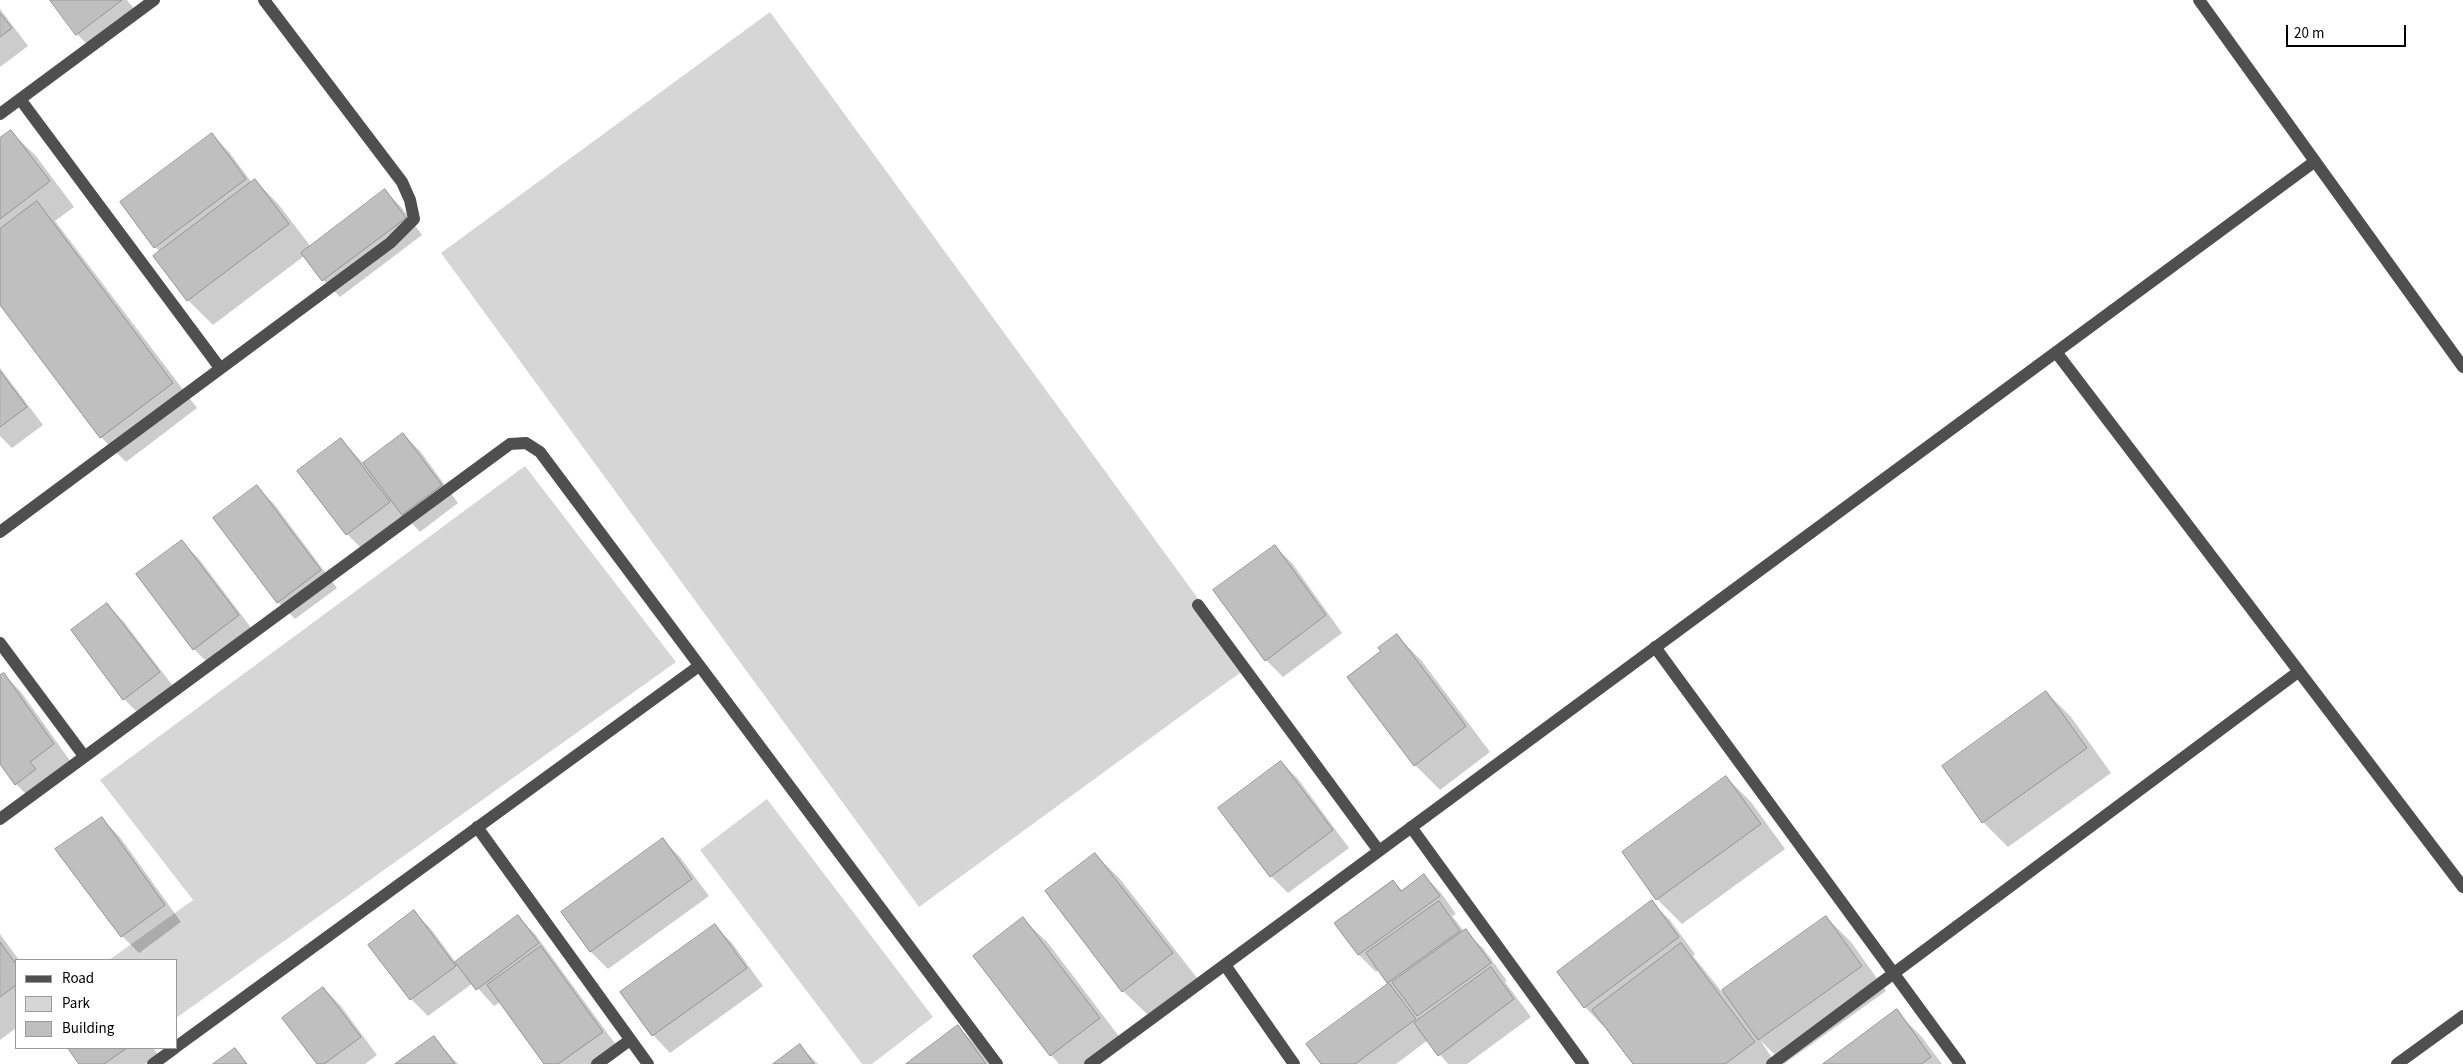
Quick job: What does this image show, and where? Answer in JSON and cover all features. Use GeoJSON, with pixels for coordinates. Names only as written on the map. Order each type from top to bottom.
{"type":"FeatureCollection","features":[{"type":"Feature","properties":{"kind":"street"},"geometry":{"type":"LineString","coordinates":[[0,114],[154,0]]}},
{"type":"Feature","properties":{"kind":"street"},"geometry":{"type":"LineString","coordinates":[[0,532],[390,242],[414,219],[410,200],[402,182],[264,0]]}},
{"type":"Feature","properties":{"kind":"street"},"geometry":{"type":"LineString","coordinates":[[2198,0],[2463,367]]}},
{"type":"Feature","properties":{"kind":"street"},"geometry":{"type":"LineString","coordinates":[[20,99],[220,368]]}},
{"type":"Feature","properties":{"kind":"street"},"geometry":{"type":"LineString","coordinates":[[1090,1064],[2314,162]]}},
{"type":"Feature","properties":{"kind":"street"},"geometry":{"type":"LineString","coordinates":[[2056,352],[2463,887]]}},
{"type":"Feature","properties":{"kind":"street"},"geometry":{"type":"LineString","coordinates":[[0,819],[510,444],[526,443],[540,452],[996,1064]]}},
{"type":"Feature","properties":{"kind":"street"},"geometry":{"type":"LineString","coordinates":[[1198,605],[1380,851]]}},
{"type":"Feature","properties":{"kind":"street"},"geometry":{"type":"LineString","coordinates":[[0,643],[84,756]]}},
{"type":"Feature","properties":{"kind":"street"},"geometry":{"type":"LineString","coordinates":[[1656,647],[1960,1064]]}},
{"type":"Feature","properties":{"kind":"street"},"geometry":{"type":"LineString","coordinates":[[178,1046],[699,666]]}},
{"type":"Feature","properties":{"kind":"street"},"geometry":{"type":"LineString","coordinates":[[1772,1064],[2298,672]]}},
{"type":"Feature","properties":{"kind":"street"},"geometry":{"type":"LineString","coordinates":[[477,826],[648,1064]]}},
{"type":"Feature","properties":{"kind":"street"},"geometry":{"type":"LineString","coordinates":[[1411,827],[1584,1064]]}},
{"type":"Feature","properties":{"kind":"street"},"geometry":{"type":"LineString","coordinates":[[1225,965],[1294,1064]]}},
{"type":"Feature","properties":{"kind":"street"},"geometry":{"type":"LineString","coordinates":[[2397,1064],[2463,1016]]}},
{"type":"Feature","properties":{"kind":"street"},"geometry":{"type":"LineString","coordinates":[[597,1064],[630,1040]]}},
{"type":"Feature","properties":{"kind":"street"},"geometry":{"type":"LineString","coordinates":[[153,1064],[173,1049]]}},
{"type":"Feature","properties":{"kind":"green space"},"geometry":{"type":"Polygon","coordinates":[[[770,12],[1248,667],[919,907],[441,253],[770,12]]]}},
{"type":"Feature","properties":{"kind":"green space"},"geometry":{"type":"Polygon","coordinates":[[[525,466],[676,662],[178,1017],[178,959],[110,959],[193,900],[100,780],[525,466]]]}},
{"type":"Feature","properties":{"kind":"green space"},"geometry":{"type":"Polygon","coordinates":[[[767,799],[933,1017],[872,1064],[862,1064],[700,850],[767,799]]]}},
{"type":"Feature","properties":{"kind":"building"},"geometry":{"type":"Polygon","coordinates":[[[50,0],[122,0],[76,35],[50,0]]]}},
{"type":"Feature","properties":{"kind":"building"},"geometry":{"type":"Polygon","coordinates":[[[0,13],[12,28],[0,37],[0,13]]]}},
{"type":"Feature","properties":{"kind":"building"},"geometry":{"type":"Polygon","coordinates":[[[11,130],[50,181],[0,219],[0,138],[11,130]]]}},
{"type":"Feature","properties":{"kind":"building"},"geometry":{"type":"Polygon","coordinates":[[[212,133],[246,179],[154,248],[120,202],[212,133]]]}},
{"type":"Feature","properties":{"kind":"building"},"geometry":{"type":"Polygon","coordinates":[[[255,179],[289,224],[187,301],[153,256],[255,179]]]}},
{"type":"Feature","properties":{"kind":"building"},"geometry":{"type":"Polygon","coordinates":[[[385,189],[406,218],[322,281],[301,253],[385,189]]]}},
{"type":"Feature","properties":{"kind":"building"},"geometry":{"type":"Polygon","coordinates":[[[37,201],[173,383],[100,438],[0,305],[0,229],[37,201]]]}},
{"type":"Feature","properties":{"kind":"building"},"geometry":{"type":"Polygon","coordinates":[[[0,371],[27,407],[0,427],[0,371]]]}},
{"type":"Feature","properties":{"kind":"building"},"geometry":{"type":"Polygon","coordinates":[[[403,433],[442,485],[402,515],[363,463],[403,433]]]}},
{"type":"Feature","properties":{"kind":"building"},"geometry":{"type":"Polygon","coordinates":[[[341,438],[390,502],[346,535],[297,471],[341,438]]]}},
{"type":"Feature","properties":{"kind":"building"},"geometry":{"type":"Polygon","coordinates":[[[257,485],[321,570],[277,603],[213,518],[257,485]]]}},
{"type":"Feature","properties":{"kind":"building"},"geometry":{"type":"Polygon","coordinates":[[[182,540],[239,615],[193,650],[136,574],[182,540]]]}},
{"type":"Feature","properties":{"kind":"building"},"geometry":{"type":"Polygon","coordinates":[[[1275,545],[1326,615],[1265,661],[1213,590],[1275,545]]]}},
{"type":"Feature","properties":{"kind":"building"},"geometry":{"type":"Polygon","coordinates":[[[107,603],[160,672],[123,700],[71,630],[107,603]]]}},
{"type":"Feature","properties":{"kind":"building"},"geometry":{"type":"Polygon","coordinates":[[[1397,634],[1466,726],[1414,766],[1347,677],[1381,651],[1378,648],[1397,634]]]}},
{"type":"Feature","properties":{"kind":"building"},"geometry":{"type":"Polygon","coordinates":[[[4,673],[54,744],[30,762],[36,769],[15,785],[0,764],[0,675],[4,673]]]}},
{"type":"Feature","properties":{"kind":"building"},"geometry":{"type":"Polygon","coordinates":[[[2046,691],[2087,748],[1982,823],[1942,766],[2046,691]]]}},
{"type":"Feature","properties":{"kind":"building"},"geometry":{"type":"Polygon","coordinates":[[[1281,761],[1333,830],[1270,877],[1218,808],[1281,761]]]}},
{"type":"Feature","properties":{"kind":"building"},"geometry":{"type":"Polygon","coordinates":[[[1726,776],[1761,824],[1656,900],[1622,852],[1726,776]]]}},
{"type":"Feature","properties":{"kind":"building"},"geometry":{"type":"Polygon","coordinates":[[[102,817],[165,905],[121,937],[55,849],[102,817]]]}},
{"type":"Feature","properties":{"kind":"building"},"geometry":{"type":"Polygon","coordinates":[[[663,838],[692,879],[590,952],[561,912],[663,838]]]}},
{"type":"Feature","properties":{"kind":"building"},"geometry":{"type":"Polygon","coordinates":[[[1095,853],[1173,953],[1122,992],[1045,891],[1095,853]]]}},
{"type":"Feature","properties":{"kind":"building"},"geometry":{"type":"Polygon","coordinates":[[[1424,874],[1440,896],[1358,955],[1334,923],[1393,880],[1401,891],[1424,874]]]}},
{"type":"Feature","properties":{"kind":"building"},"geometry":{"type":"Polygon","coordinates":[[[1652,900],[1679,937],[1584,1008],[1557,972],[1652,900]]]}},
{"type":"Feature","properties":{"kind":"building"},"geometry":{"type":"Polygon","coordinates":[[[1439,901],[1460,931],[1387,983],[1366,953],[1439,901]]]}},
{"type":"Feature","properties":{"kind":"building"},"geometry":{"type":"Polygon","coordinates":[[[414,910],[456,966],[410,1000],[368,945],[414,910]]]}},
{"type":"Feature","properties":{"kind":"building"},"geometry":{"type":"Polygon","coordinates":[[[518,915],[539,943],[476,990],[455,962],[518,915]]]}},
{"type":"Feature","properties":{"kind":"building"},"geometry":{"type":"Polygon","coordinates":[[[1826,916],[1862,966],[1758,1040],[1722,990],[1826,916]]]}},
{"type":"Feature","properties":{"kind":"building"},"geometry":{"type":"Polygon","coordinates":[[[1023,917],[1100,1018],[1050,1056],[973,956],[1023,917]]]}},
{"type":"Feature","properties":{"kind":"building"},"geometry":{"type":"Polygon","coordinates":[[[715,924],[747,968],[652,1036],[620,992],[715,924]]]}},
{"type":"Feature","properties":{"kind":"building"},"geometry":{"type":"Polygon","coordinates":[[[1466,929],[1491,963],[1417,1016],[1392,982],[1466,929]]]}},
{"type":"Feature","properties":{"kind":"building"},"geometry":{"type":"Polygon","coordinates":[[[0,942],[15,963],[15,986],[0,997],[0,942]]]}},
{"type":"Feature","properties":{"kind":"building"},"geometry":{"type":"Polygon","coordinates":[[[1681,943],[1755,1042],[1725,1064],[1633,1064],[1592,1010],[1681,943]]]}},
{"type":"Feature","properties":{"kind":"building"},"geometry":{"type":"Polygon","coordinates":[[[541,946],[603,1032],[558,1064],[544,1064],[487,985],[541,946]]]}},
{"type":"Feature","properties":{"kind":"building"},"geometry":{"type":"Polygon","coordinates":[[[1491,967],[1514,999],[1438,1056],[1414,1023],[1491,967]]]}},
{"type":"Feature","properties":{"kind":"building"},"geometry":{"type":"Polygon","coordinates":[[[1389,983],[1416,1019],[1355,1064],[1321,1064],[1306,1044],[1389,983]]]}},
{"type":"Feature","properties":{"kind":"building"},"geometry":{"type":"Polygon","coordinates":[[[323,987],[361,1037],[324,1064],[317,1064],[282,1018],[323,987]]]}},
{"type":"Feature","properties":{"kind":"building"},"geometry":{"type":"Polygon","coordinates":[[[1897,1009],[1931,1057],[1921,1064],[1823,1064],[1897,1009]]]}},
{"type":"Feature","properties":{"kind":"building"},"geometry":{"type":"Polygon","coordinates":[[[958,1025],[986,1064],[906,1064],[958,1025]]]}},
{"type":"Feature","properties":{"kind":"building"},"geometry":{"type":"Polygon","coordinates":[[[434,1036],[455,1064],[395,1064],[434,1036]]]}},
{"type":"Feature","properties":{"kind":"building"},"geometry":{"type":"Polygon","coordinates":[[[800,1044],[814,1064],[773,1064],[800,1044]]]}},
{"type":"Feature","properties":{"kind":"building"},"geometry":{"type":"Polygon","coordinates":[[[235,1048],[247,1064],[213,1064],[235,1048]]]}},
{"type":"Feature","properties":{"kind":"building"},"geometry":{"type":"Polygon","coordinates":[[[69,1049],[126,1049],[104,1064],[79,1064],[69,1049]]]}}]}
